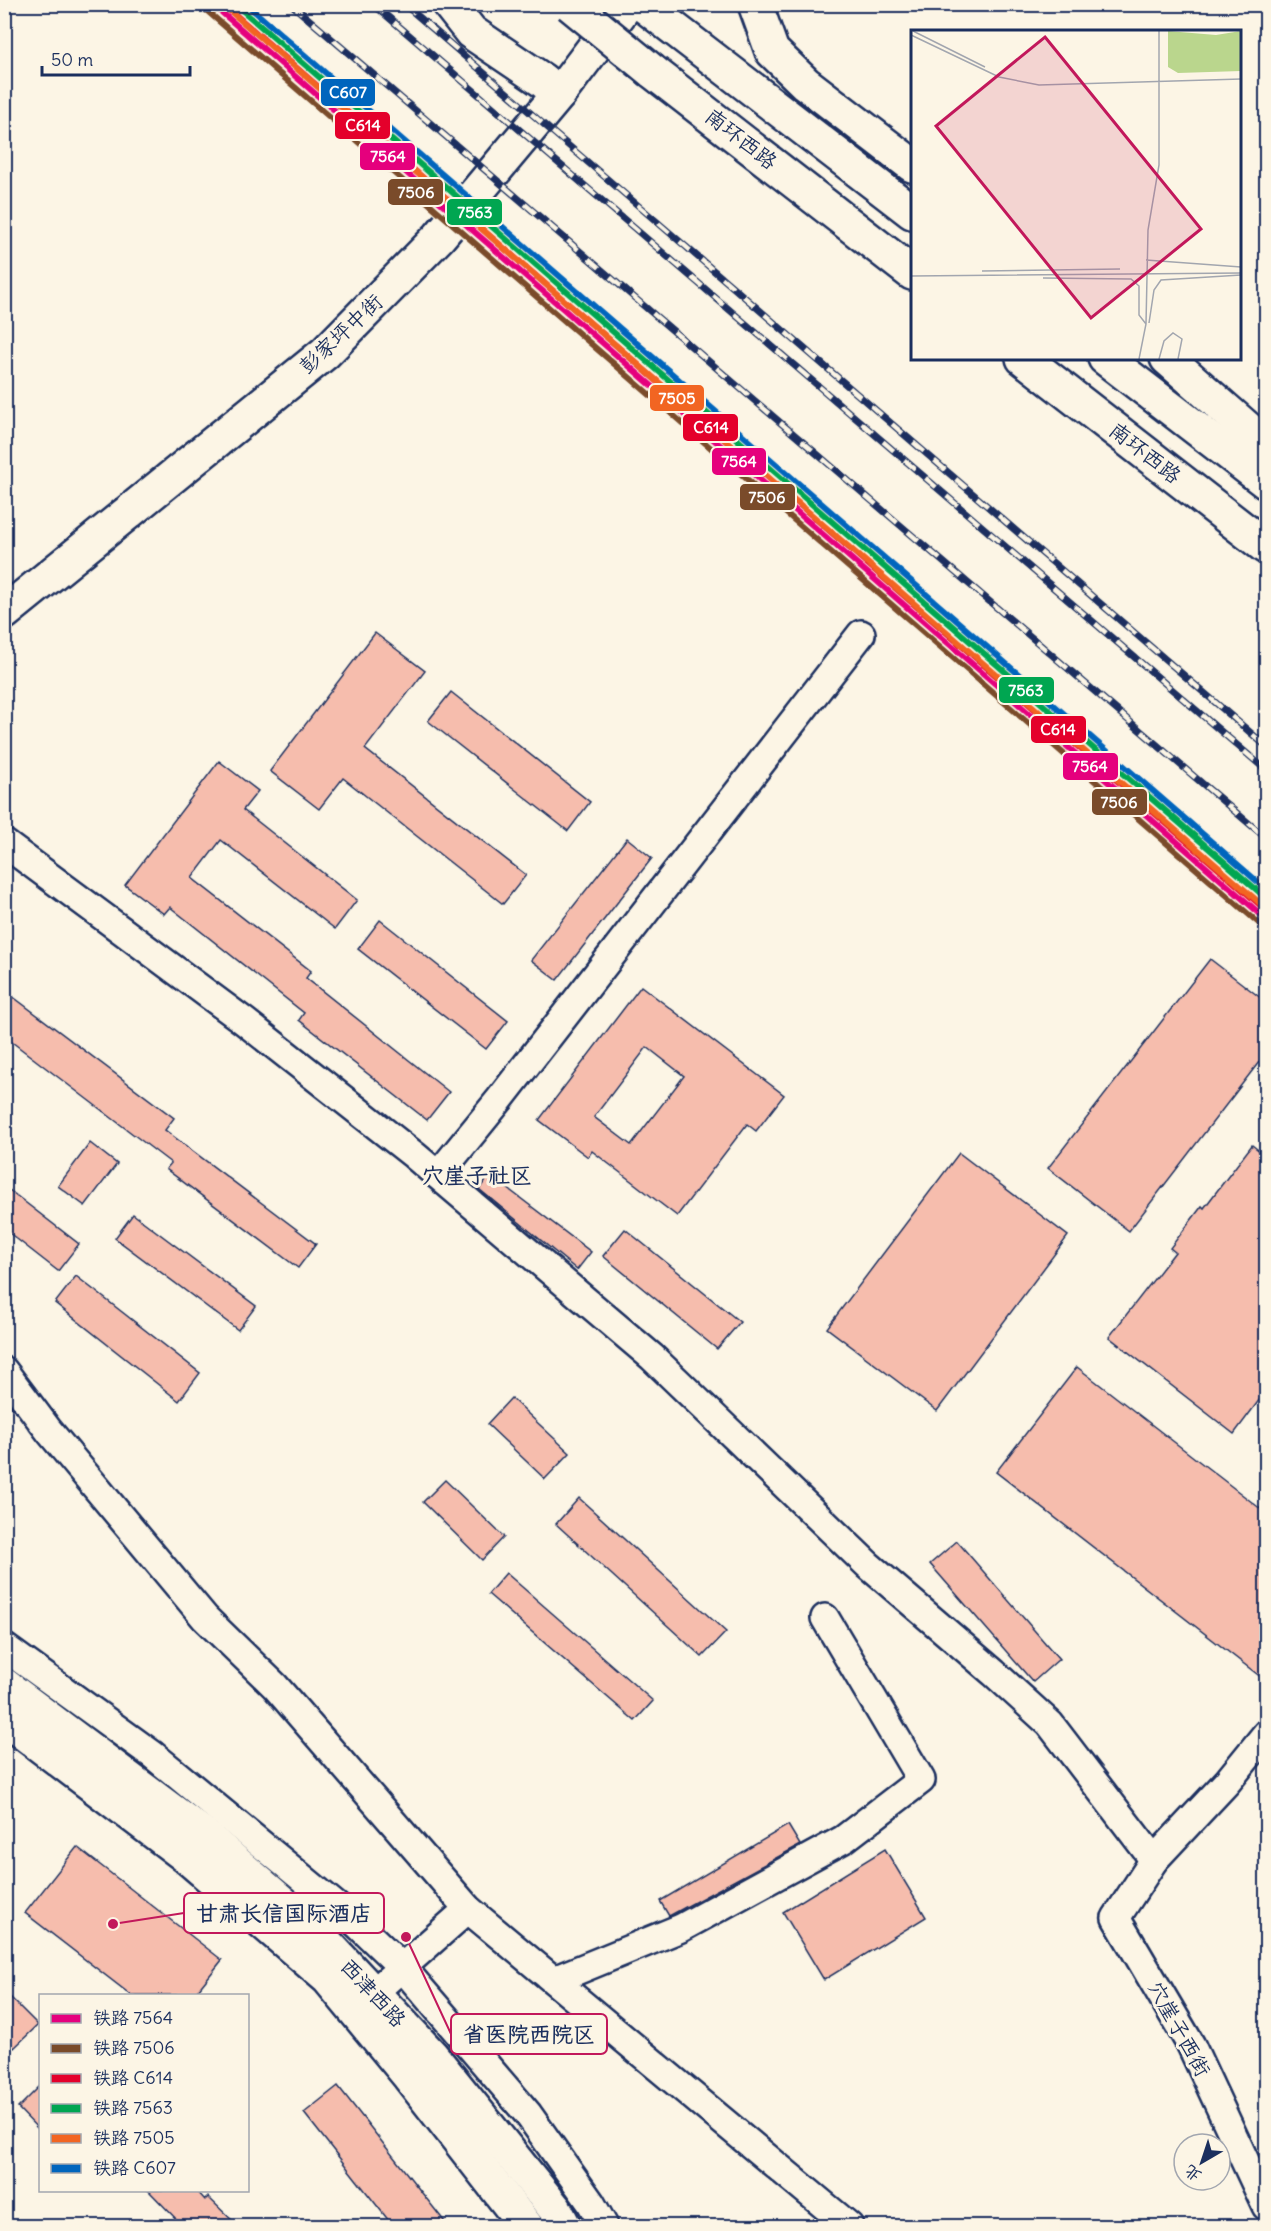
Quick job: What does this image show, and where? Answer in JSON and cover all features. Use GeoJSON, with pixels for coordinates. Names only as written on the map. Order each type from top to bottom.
{"type":"FeatureCollection","features":[{"type":"Feature","properties":{"kind":"main road"},"geometry":{"type":"LineString","coordinates":[[449,4],[471,32],[551,87]]}},
{"type":"Feature","properties":{"kind":"main road","name":"南环西路"},"geometry":{"type":"LineString","coordinates":[[570,4],[652,71],[911,272]]}},
{"type":"Feature","properties":{"kind":"main road","name":"彭家坪中街"},"geometry":{"type":"LineString","coordinates":[[4,612],[325,353],[439,237],[551,87],[601,4]]}},
{"type":"Feature","properties":{"kind":"main road","name":"彭家坪中街"},"geometry":{"type":"LineString","coordinates":[[4,583],[309,336],[423,222],[627,4]]}},
{"type":"Feature","properties":{"kind":"main road"},"geometry":{"type":"LineString","coordinates":[[642,4],[680,36],[911,211]]}},
{"type":"Feature","properties":{"kind":"main road"},"geometry":{"type":"LineString","coordinates":[[755,4],[772,51],[805,83],[911,164]]}},
{"type":"Feature","properties":{"kind":"main road","name":"南环西路"},"geometry":{"type":"LineString","coordinates":[[1026,360],[1266,547]]}},
{"type":"Feature","properties":{"kind":"main road"},"geometry":{"type":"LineString","coordinates":[[1108,360],[1266,482]]}},
{"type":"Feature","properties":{"kind":"main road"},"geometry":{"type":"LineString","coordinates":[[1169,360],[1266,445]]}},
{"type":"Feature","properties":{"kind":"main road","name":"西津西路"},"geometry":{"type":"LineString","coordinates":[[4,1684],[204,1835],[313,1929],[432,2056],[555,2209],[564,2226]]}},
{"type":"Feature","properties":{"kind":"main road","name":"西津西路"},"geometry":{"type":"LineString","coordinates":[[4,1718],[186,1856],[328,1978],[409,2076],[526,2226]]}},
{"type":"Feature","properties":{"kind":"street"},"geometry":{"type":"LineString","coordinates":[[438,1175],[500,1100],[861,634]]}},
{"type":"Feature","properties":{"kind":"street"},"geometry":{"type":"LineString","coordinates":[[4,843],[244,1021],[438,1175],[652,1357],[868,1565],[1050,1724],[1154,1860],[1227,1782],[1266,1734]]}},
{"type":"Feature","properties":{"kind":"street"},"geometry":{"type":"LineString","coordinates":[[4,1371],[49,1431],[206,1618],[275,1686],[468,1909],[849,2226]]}},
{"type":"Feature","properties":{"kind":"street"},"geometry":{"type":"LineString","coordinates":[[554,1980],[681,1928],[844,1839],[921,1780],[825,1618]]}},
{"type":"Feature","properties":{"kind":"street"},"geometry":{"type":"LineString","coordinates":[[4,1647],[153,1755],[353,1920],[402,1967],[528,2114],[591,2203],[604,2226]]}},
{"type":"Feature","properties":{"kind":"street","name":"穴崖子西街"},"geometry":{"type":"LineString","coordinates":[[1154,1860],[1116,1918],[1191,2045],[1266,2206]]}},
{"type":"Feature","properties":{"kind":"street"},"geometry":{"type":"LineString","coordinates":[[373,1993],[468,1909]]}},
{"type":"Feature","properties":{"kind":"building"},"geometry":{"type":"Polygon","coordinates":[[[375,633],[425,671],[365,749],[526,875],[503,904],[343,778],[319,809],[270,771],[375,633]]]}},
{"type":"Feature","properties":{"kind":"building"},"geometry":{"type":"Polygon","coordinates":[[[451,692],[590,802],[568,831],[428,721],[451,692]]]}},
{"type":"Feature","properties":{"kind":"building"},"geometry":{"type":"Polygon","coordinates":[[[219,761],[258,791],[243,810],[357,900],[335,929],[221,840],[192,878],[311,971],[306,978],[449,1092],[427,1120],[299,1020],[304,1013],[170,907],[164,914],[125,885],[219,761]]]}},
{"type":"Feature","properties":{"kind":"building"},"geometry":{"type":"Polygon","coordinates":[[[627,838],[652,858],[557,980],[531,960],[627,838]]]}},
{"type":"Feature","properties":{"kind":"building"},"geometry":{"type":"Polygon","coordinates":[[[380,920],[508,1021],[486,1049],[358,949],[380,920]]]}},
{"type":"Feature","properties":{"kind":"building"},"geometry":{"type":"Polygon","coordinates":[[[1210,959],[1266,1002],[1266,1053],[1129,1231],[1048,1168],[1210,959]]]}},
{"type":"Feature","properties":{"kind":"building"},"geometry":{"type":"Polygon","coordinates":[[[641,986],[784,1095],[756,1131],[747,1124],[677,1216],[592,1151],[588,1157],[539,1120],[641,986]],[[647,1047],[594,1117],[631,1145],[684,1076],[647,1047]]]}},
{"type":"Feature","properties":{"kind":"building"},"geometry":{"type":"Polygon","coordinates":[[[4,990],[174,1118],[165,1130],[316,1244],[298,1268],[166,1169],[171,1163],[4,1036],[4,990]]]}},
{"type":"Feature","properties":{"kind":"building"},"geometry":{"type":"Polygon","coordinates":[[[90,1143],[117,1164],[85,1206],[58,1186],[90,1143]]]}},
{"type":"Feature","properties":{"kind":"building"},"geometry":{"type":"Polygon","coordinates":[[[1252,1145],[1266,1156],[1266,1391],[1234,1434],[1109,1337],[1175,1252],[1170,1248],[1252,1145]]]}},
{"type":"Feature","properties":{"kind":"building"},"geometry":{"type":"Polygon","coordinates":[[[959,1153],[1068,1236],[937,1411],[827,1328],[959,1153]]]}},
{"type":"Feature","properties":{"kind":"building"},"geometry":{"type":"Polygon","coordinates":[[[490,1175],[591,1252],[577,1270],[479,1189],[490,1175]]]}},
{"type":"Feature","properties":{"kind":"building"},"geometry":{"type":"Polygon","coordinates":[[[4,1186],[79,1244],[58,1271],[4,1229],[4,1186]]]}},
{"type":"Feature","properties":{"kind":"building"},"geometry":{"type":"Polygon","coordinates":[[[133,1214],[256,1306],[238,1330],[115,1238],[133,1214]]]}},
{"type":"Feature","properties":{"kind":"building"},"geometry":{"type":"Polygon","coordinates":[[[625,1229],[740,1322],[717,1349],[603,1256],[625,1229]]]}},
{"type":"Feature","properties":{"kind":"building"},"geometry":{"type":"Polygon","coordinates":[[[76,1276],[200,1373],[179,1401],[55,1303],[76,1276]]]}},
{"type":"Feature","properties":{"kind":"building"},"geometry":{"type":"Polygon","coordinates":[[[1077,1367],[1266,1513],[1266,1681],[996,1472],[1077,1367]]]}},
{"type":"Feature","properties":{"kind":"building"},"geometry":{"type":"Polygon","coordinates":[[[511,1398],[570,1453],[545,1479],[487,1424],[511,1398]]]}},
{"type":"Feature","properties":{"kind":"building"},"geometry":{"type":"Polygon","coordinates":[[[445,1480],[504,1537],[482,1560],[423,1502],[445,1480]]]}},
{"type":"Feature","properties":{"kind":"building"},"geometry":{"type":"Polygon","coordinates":[[[579,1498],[726,1632],[702,1657],[556,1524],[579,1498]]]}},
{"type":"Feature","properties":{"kind":"building"},"geometry":{"type":"Polygon","coordinates":[[[957,1541],[1059,1659],[1033,1682],[930,1564],[957,1541]]]}},
{"type":"Feature","properties":{"kind":"building"},"geometry":{"type":"Polygon","coordinates":[[[506,1573],[653,1701],[635,1721],[488,1594],[506,1573]]]}},
{"type":"Feature","properties":{"kind":"building"},"geometry":{"type":"Polygon","coordinates":[[[788,1825],[800,1845],[669,1916],[660,1901],[788,1825]]]}},
{"type":"Feature","properties":{"kind":"building"},"geometry":{"type":"Polygon","coordinates":[[[77,1847],[222,1960],[195,1994],[130,1994],[25,1913],[77,1847]]]}},
{"type":"Feature","properties":{"kind":"building"},"geometry":{"type":"Polygon","coordinates":[[[885,1849],[926,1917],[824,1980],[783,1912],[885,1849]]]}},
{"type":"Feature","properties":{"kind":"building"},"geometry":{"type":"Polygon","coordinates":[[[4,1991],[38,2025],[14,2048],[4,2038],[4,1991]]]}},
{"type":"Feature","properties":{"kind":"building"},"geometry":{"type":"Polygon","coordinates":[[[338,2086],[448,2226],[393,2226],[304,2113],[338,2086]]]}},
{"type":"Feature","properties":{"kind":"building"},"geometry":{"type":"Polygon","coordinates":[[[39,2087],[39,2130],[18,2108],[39,2087]]]}},
{"type":"Feature","properties":{"kind":"building"},"geometry":{"type":"Polygon","coordinates":[[[150,2192],[198,2192],[205,2200],[208,2197],[238,2226],[183,2226],[150,2192]]]}},
{"type":"Feature","properties":{"kind":"railway"},"geometry":{"type":"LineString","coordinates":[[291,4],[1266,838]]}},
{"type":"Feature","properties":{"kind":"railway"},"geometry":{"type":"LineString","coordinates":[[373,4],[1266,770]]}},
{"type":"Feature","properties":{"kind":"railway"},"geometry":{"type":"LineString","coordinates":[[404,4],[1266,746]]}},
{"type":"Feature","properties":{"kind":"rail line","name":"7564"},"geometry":{"type":"LineString","coordinates":[[212,4],[1266,919]]}},
{"type":"Feature","properties":{"kind":"rail line","name":"C614"},"geometry":{"type":"LineString","coordinates":[[223,4],[1266,910]]}},
{"type":"Feature","properties":{"kind":"rail line","name":"7563"},"geometry":{"type":"LineString","coordinates":[[235,4],[1266,898]]}},
{"type":"Feature","properties":{"kind":"rail line","name":"C607"},"geometry":{"type":"LineString","coordinates":[[246,4],[1266,889]]}},
{"type":"Feature","properties":{"kind":"rail line","name":"7506"},"geometry":{"type":"LineString","coordinates":[[206,10],[1261,925]]}},
{"type":"Feature","properties":{"kind":"rail line","name":"7505"},"geometry":{"type":"LineString","coordinates":[[229,10],[1261,904]]}},
{"type":"Feature","properties":{"kind":"place","name":"甘肃长信国际酒店"},"geometry":{"type":"Point","coordinates":[113,1924]}},
{"type":"Feature","properties":{"kind":"place","name":"省医院西院区"},"geometry":{"type":"Point","coordinates":[406,1937]}},
{"type":"Feature","properties":{"kind":"district","name":"穴崖子社区"},"geometry":{"type":"Point","coordinates":[477,1175]}}]}
